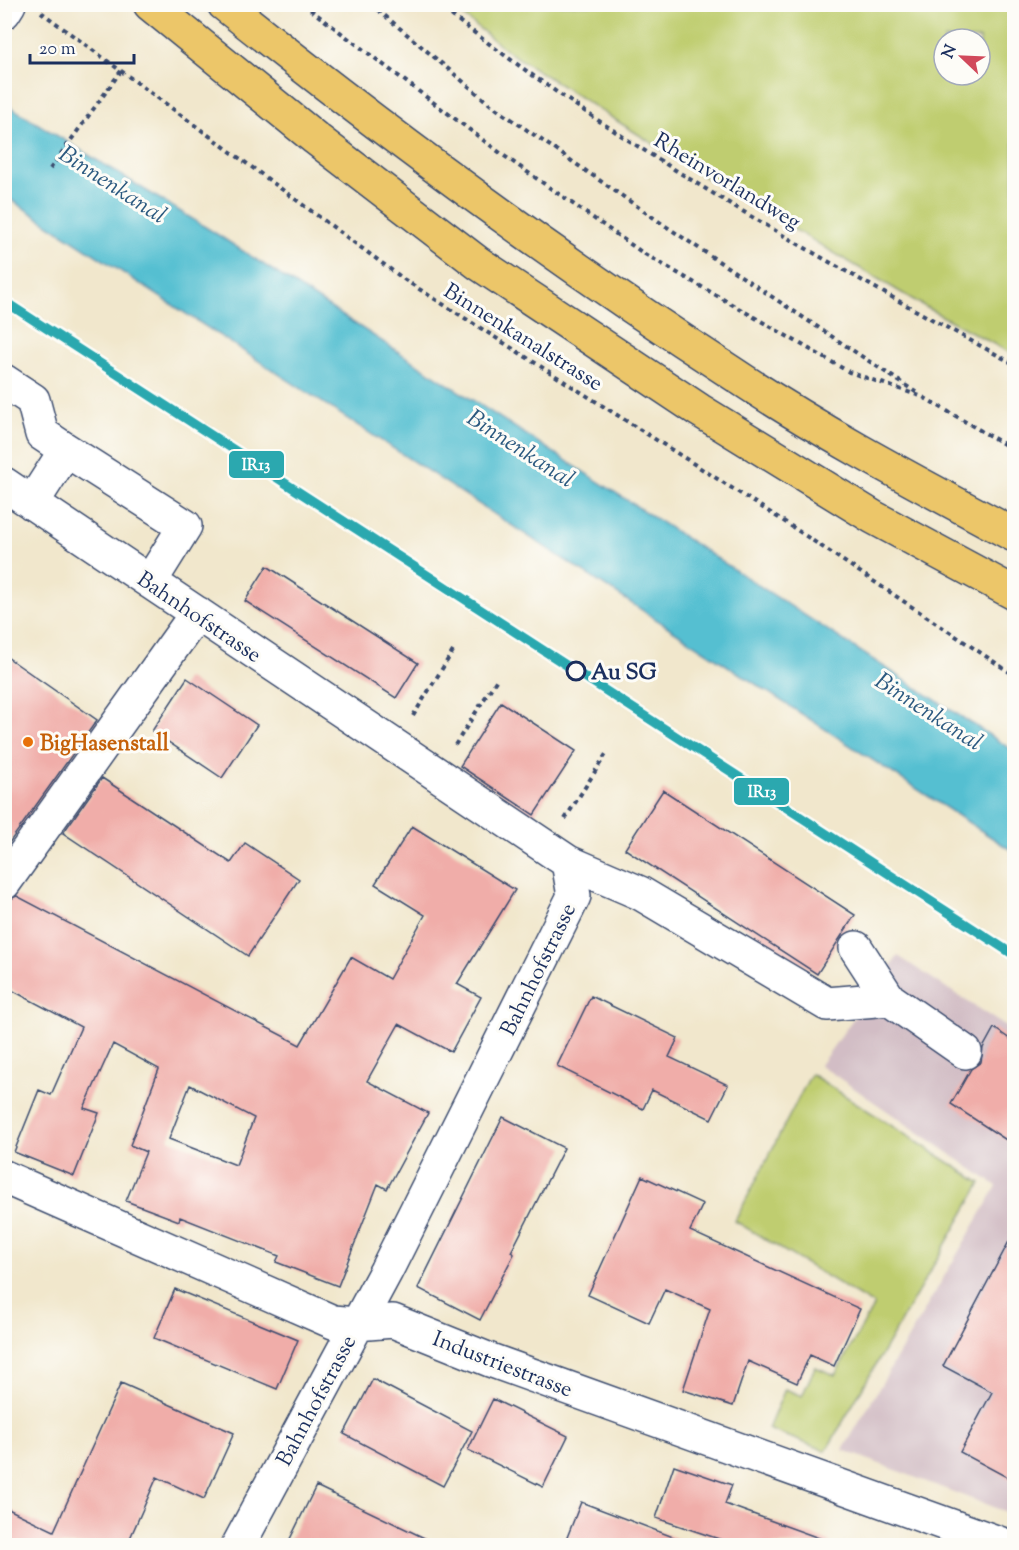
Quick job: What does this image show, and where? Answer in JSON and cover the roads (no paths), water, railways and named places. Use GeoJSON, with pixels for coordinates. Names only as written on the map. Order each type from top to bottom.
{"type":"FeatureCollection","features":[{"type":"Feature","properties":{"kind":"highway"},"geometry":{"type":"LineString","coordinates":[[150,4],[315,138],[478,263],[699,410],[873,517],[1014,593]]}},
{"type":"Feature","properties":{"kind":"highway"},"geometry":{"type":"LineString","coordinates":[[224,4],[348,103],[512,225],[734,375],[905,476],[1014,535]]}},
{"type":"Feature","properties":{"kind":"street"},"geometry":{"type":"LineString","coordinates":[[4,12],[24,8]]}},
{"type":"Feature","properties":{"kind":"street"},"geometry":{"type":"LineString","coordinates":[[4,381],[33,400],[42,434],[185,526],[150,582]]}},
{"type":"Feature","properties":{"kind":"street"},"geometry":{"type":"LineString","coordinates":[[32,503],[66,450]]}},
{"type":"Feature","properties":{"kind":"street","name":"Bahnhofstrasse"},"geometry":{"type":"LineString","coordinates":[[4,484],[393,747],[568,862],[574,896],[386,1271],[238,1545]]}},
{"type":"Feature","properties":{"kind":"street"},"geometry":{"type":"LineString","coordinates":[[4,883],[197,613]]}},
{"type":"Feature","properties":{"kind":"street"},"geometry":{"type":"LineString","coordinates":[[568,862],[640,893],[827,1004],[889,999]]}},
{"type":"Feature","properties":{"kind":"street"},"geometry":{"type":"LineString","coordinates":[[856,948],[889,999],[965,1052]]}},
{"type":"Feature","properties":{"kind":"street","name":"Industriestrasse"},"geometry":{"type":"LineString","coordinates":[[4,1177],[333,1322],[356,1324],[393,1321],[490,1360],[1007,1545]]}},
{"type":"Feature","properties":{"kind":"water","name":"Binnenkanal"},"geometry":{"type":"Polygon","coordinates":[[[4,103],[215,233],[1014,751],[1014,852],[5,196],[4,103]]]}},
{"type":"Feature","properties":{"kind":"place","name":"Au SG"},"geometry":{"type":"Point","coordinates":[576,671]}},
{"type":"Feature","properties":{"kind":"place","name":"BigHasenstall"},"geometry":{"type":"Point","coordinates":[28,742]}}]}
